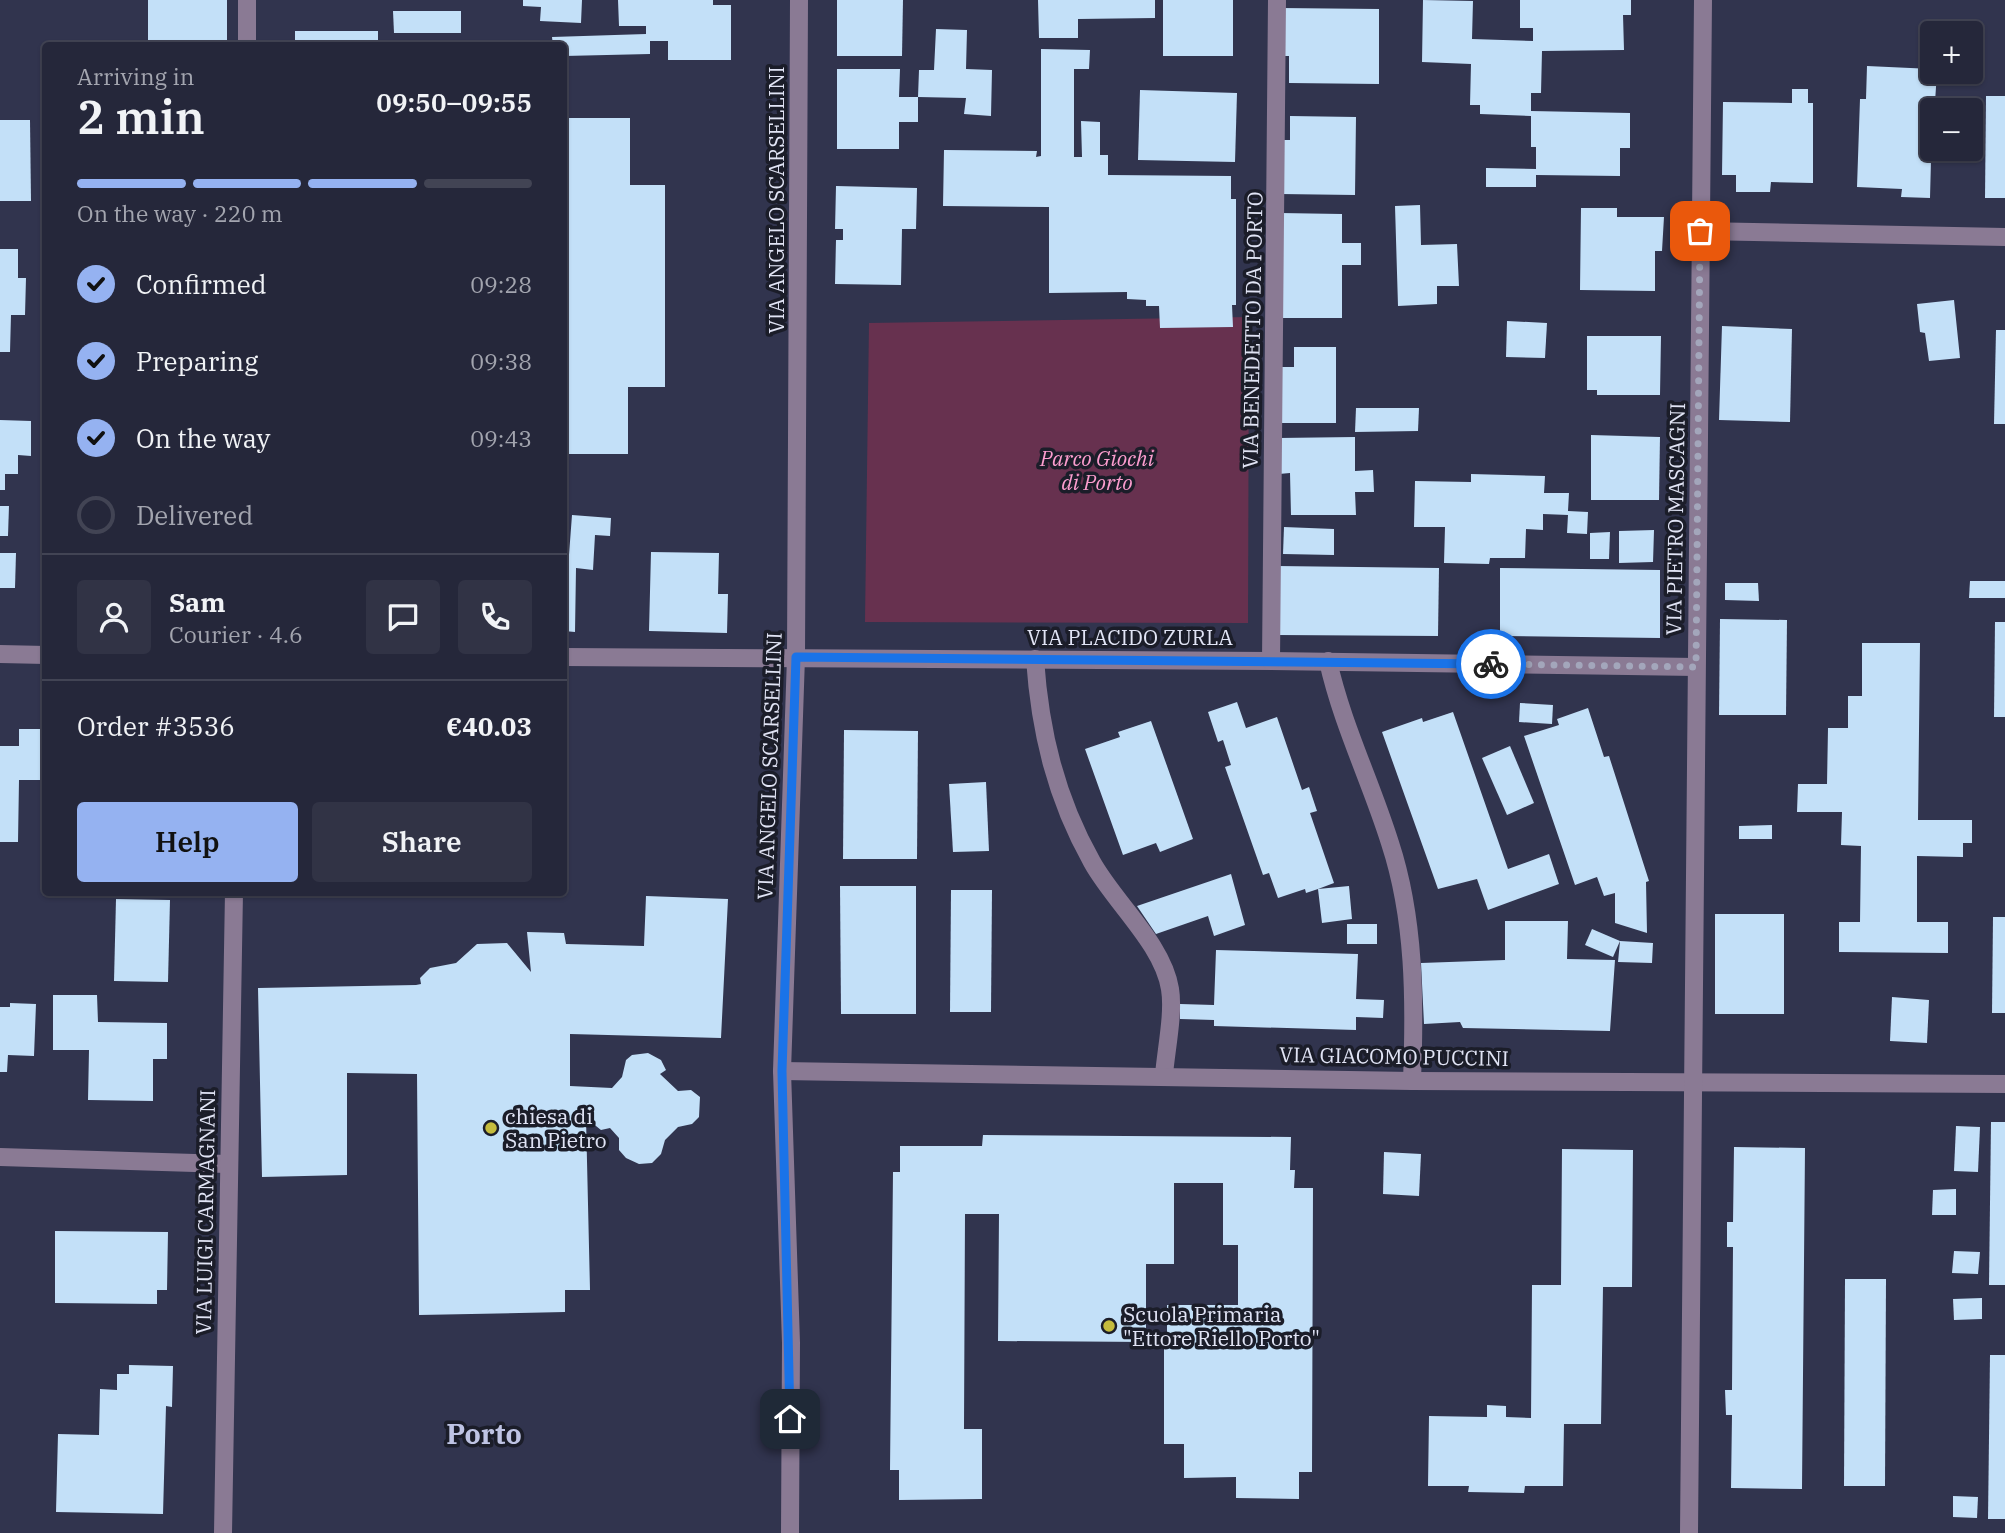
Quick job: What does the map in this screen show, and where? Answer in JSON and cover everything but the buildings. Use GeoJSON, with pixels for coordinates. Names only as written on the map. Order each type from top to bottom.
{"type":"FeatureCollection","features":[{"type":"Feature","properties":{"kind":"street"},"geometry":{"type":"LineString","coordinates":[[247,0],[247,42]]}},
{"type":"Feature","properties":{"kind":"street","name":"VIA ANGELO SCARSELLINI"},"geometry":{"type":"LineString","coordinates":[[790,1533],[791,1343],[782,1071],[796,657],[799,0]]}},
{"type":"Feature","properties":{"kind":"street","name":"VIA BENEDETTO DA PORTO"},"geometry":{"type":"LineString","coordinates":[[1272,661],[1278,0]]}},
{"type":"Feature","properties":{"kind":"street","name":"VIA PIETRO MASCAGNI"},"geometry":{"type":"LineString","coordinates":[[1689,1533],[1703,0]]}},
{"type":"Feature","properties":{"kind":"street"},"geometry":{"type":"LineString","coordinates":[[1700,231],[2005,237]]}},
{"type":"Feature","properties":{"kind":"street"},"geometry":{"type":"LineString","coordinates":[[0,654],[42,655]]}},
{"type":"Feature","properties":{"kind":"street","name":"VIA PLACIDO ZURLA"},"geometry":{"type":"LineString","coordinates":[[567,657],[1328,661],[1696,667]]}},
{"type":"Feature","properties":{"kind":"street"},"geometry":{"type":"LineString","coordinates":[[1035,659],[1043,739],[1057,787],[1093,863],[1162,965],[1170,990],[1164,1075]]}},
{"type":"Feature","properties":{"kind":"street"},"geometry":{"type":"LineString","coordinates":[[1328,661],[1335,690],[1391,845],[1406,917],[1415,1003],[1412,1080]]}},
{"type":"Feature","properties":{"kind":"street","name":"VIA LUIGI CARMAGNANI"},"geometry":{"type":"LineString","coordinates":[[223,1533],[227,1164],[234,896]]}},
{"type":"Feature","properties":{"kind":"street","name":"VIA GIACOMO PUCCINI"},"geometry":{"type":"LineString","coordinates":[[782,1071],[1412,1080],[2005,1084]]}},
{"type":"Feature","properties":{"kind":"street"},"geometry":{"type":"LineString","coordinates":[[0,1157],[227,1164]]}},
{"type":"Feature","properties":{"kind":"green space","name":"Parco Giochi di Porto"},"geometry":{"type":"Polygon","coordinates":[[[1249,317],[1248,623],[865,622],[869,323],[1249,317]]]}},
{"type":"Feature","properties":{"kind":"way so far"},"geometry":{"type":"LineString","coordinates":[[1491,664],[1696,667],[1700,231]]}},
{"type":"Feature","properties":{"kind":"place","name":"chiesa di San Pietro"},"geometry":{"type":"Point","coordinates":[491,1128]}},
{"type":"Feature","properties":{"kind":"place","name":"Scuola Primaria \"Ettore Riello Porto\""},"geometry":{"type":"Point","coordinates":[1109,1326]}},
{"type":"Feature","properties":{"kind":"district","name":"Porto"},"geometry":{"type":"Point","coordinates":[484,1433]}},
{"type":"Feature","properties":{"kind":"route"},"geometry":{"type":"LineString","coordinates":[[790,1419],[791,1343],[782,1071],[796,657],[1491,664]]}}]}
